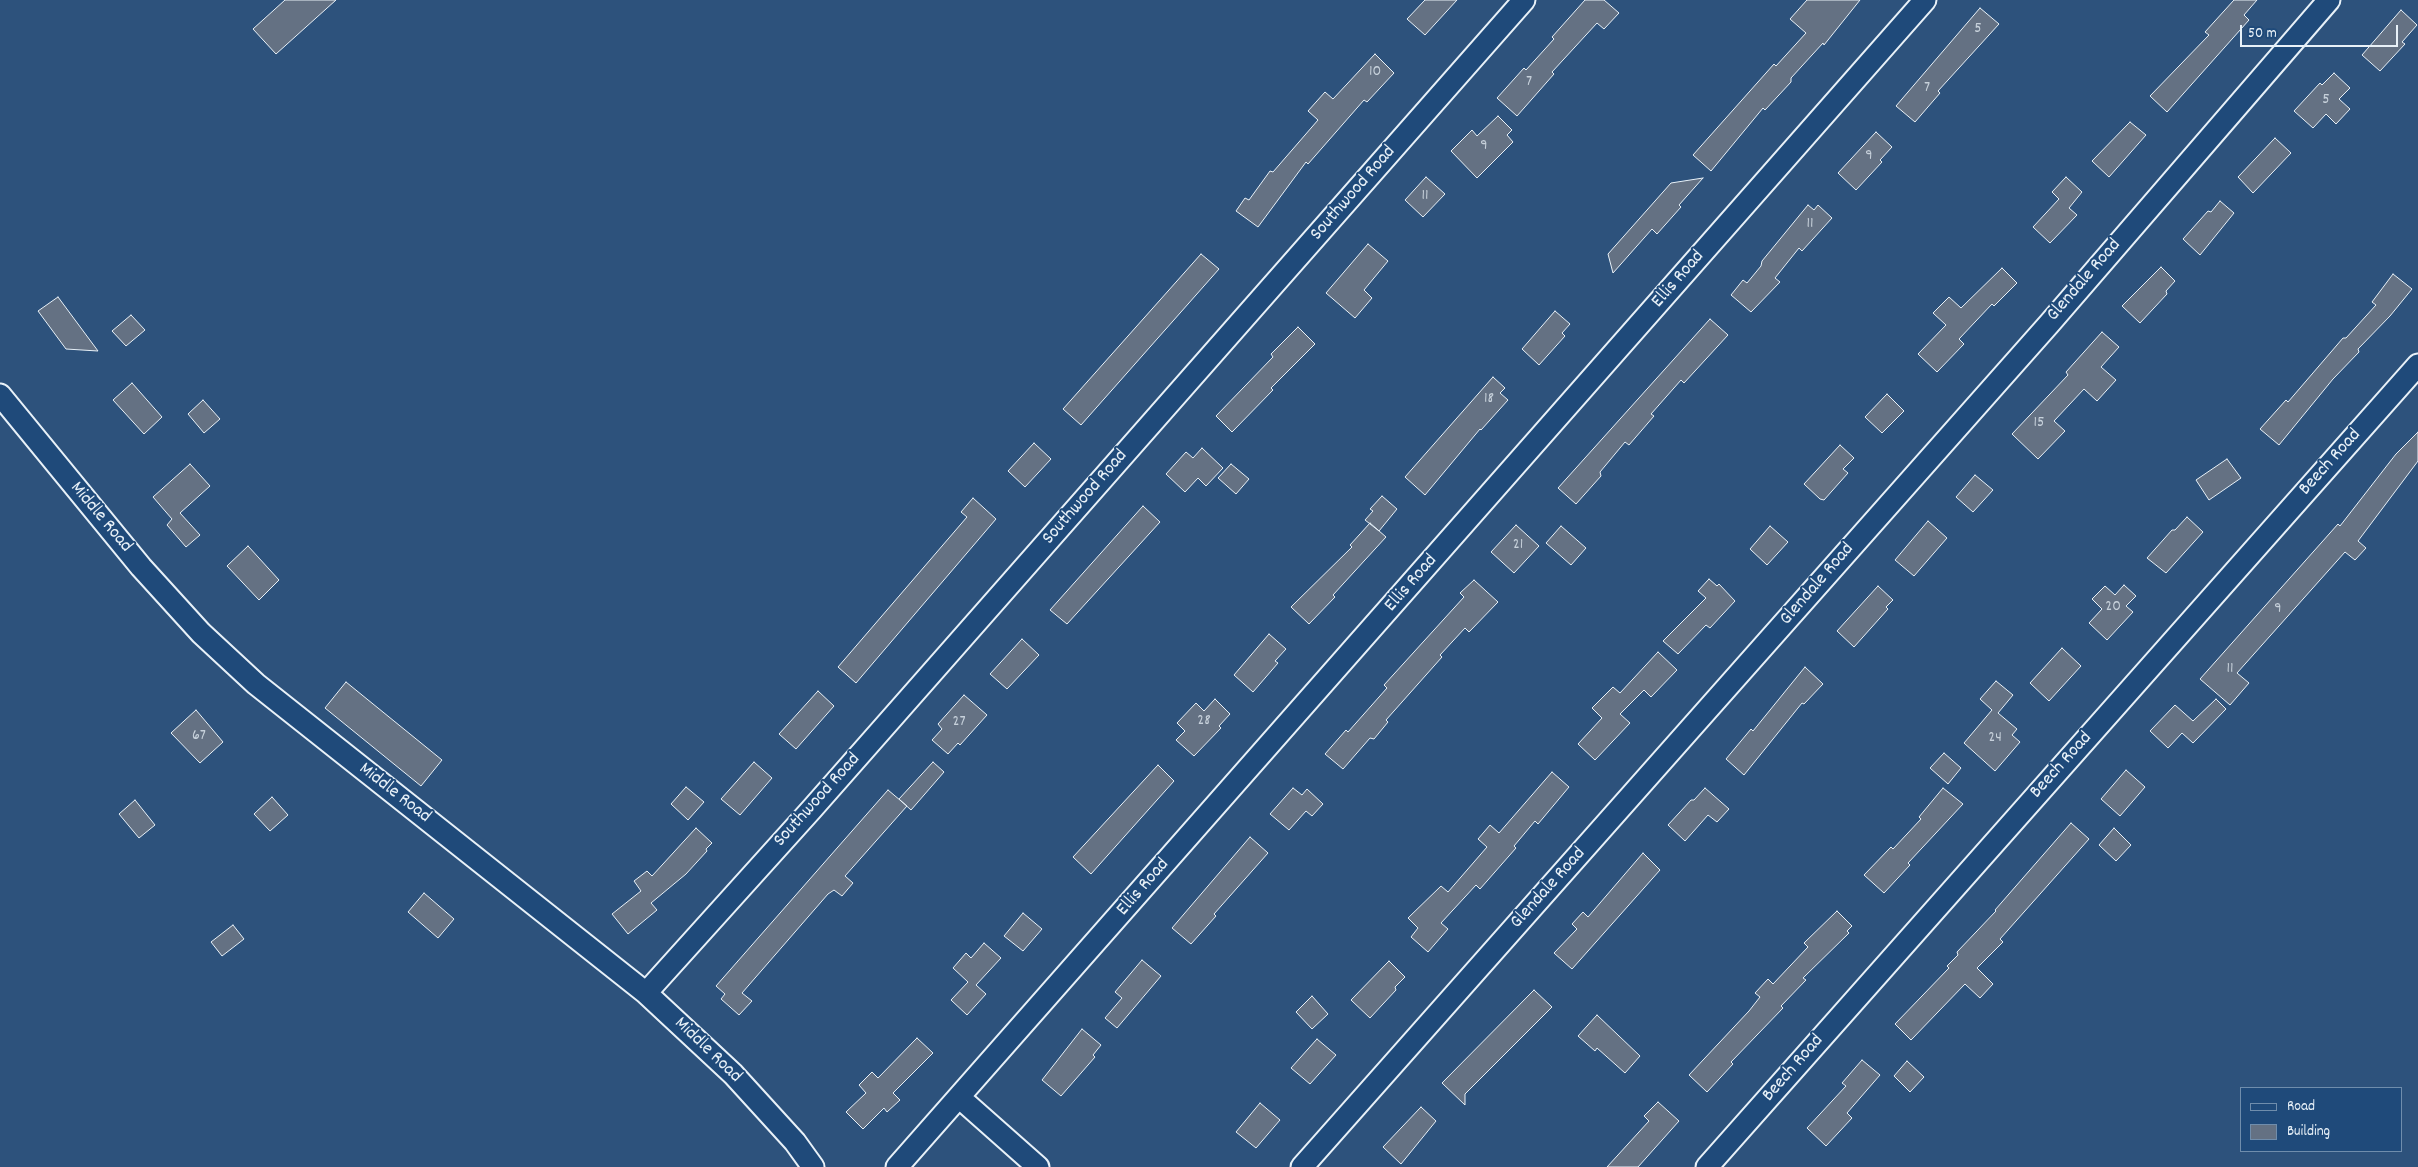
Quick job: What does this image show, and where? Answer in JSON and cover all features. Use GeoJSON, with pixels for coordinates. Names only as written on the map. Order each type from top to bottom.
{"type":"FeatureCollection","features":[{"type":"Feature","properties":{"kind":"street","name":"Southwood Road"},"geometry":{"type":"LineString","coordinates":[[646,993],[811,810],[1524,0]]}},
{"type":"Feature","properties":{"kind":"street","name":"Ellis Road"},"geometry":{"type":"LineString","coordinates":[[896,1167],[960,1098],[1925,0]]}},
{"type":"Feature","properties":{"kind":"street","name":"Glendale Road"},"geometry":{"type":"LineString","coordinates":[[1302,1167],[2042,331],[2329,0]]}},
{"type":"Feature","properties":{"kind":"street","name":"Beech Road"},"geometry":{"type":"LineString","coordinates":[[1707,1167],[2418,365]]}},
{"type":"Feature","properties":{"kind":"street","name":"Middle Road"},"geometry":{"type":"LineString","coordinates":[[0,396],[142,567],[201,633],[256,684],[646,993],[733,1074],[795,1142],[814,1167]]}},
{"type":"Feature","properties":{"kind":"street"},"geometry":{"type":"LineString","coordinates":[[960,1098],[1038,1167]]}},
{"type":"Feature","properties":{"kind":"building"},"geometry":{"type":"Polygon","coordinates":[[[285,0],[336,0],[276,54],[253,29],[285,0]]]}},
{"type":"Feature","properties":{"kind":"building"},"geometry":{"type":"Polygon","coordinates":[[[1425,0],[1457,0],[1425,35],[1407,19],[1425,0]]]}},
{"type":"Feature","properties":{"kind":"building"},"geometry":{"type":"Polygon","coordinates":[[[1585,0],[1604,0],[1619,13],[1604,29],[1597,23],[1552,72],[1554,74],[1517,116],[1497,98],[1554,39],[1552,37],[1585,0]]]}},
{"type":"Feature","properties":{"kind":"building"},"geometry":{"type":"Polygon","coordinates":[[[1807,0],[1860,0],[1824,45],[1823,43],[1791,78],[1791,82],[1765,110],[1763,108],[1711,171],[1693,155],[1774,64],[1776,66],[1806,33],[1790,19],[1807,0]]]}},
{"type":"Feature","properties":{"kind":"building"},"geometry":{"type":"Polygon","coordinates":[[[2234,0],[2257,0],[2244,15],[2249,20],[2167,112],[2150,96],[2209,35],[2205,32],[2234,0]]]}},
{"type":"Feature","properties":{"kind":"building"},"geometry":{"type":"Polygon","coordinates":[[[1980,8],[1999,24],[1938,91],[1940,93],[1915,122],[1896,106],[1980,8]]]}},
{"type":"Feature","properties":{"kind":"building"},"geometry":{"type":"Polygon","coordinates":[[[2401,10],[2417,25],[2402,42],[2405,44],[2380,71],[2362,55],[2401,10]]]}},
{"type":"Feature","properties":{"kind":"building"},"geometry":{"type":"Polygon","coordinates":[[[1375,54],[1394,73],[1367,102],[1364,100],[1308,164],[1306,162],[1258,227],[1236,211],[1245,198],[1249,200],[1270,171],[1273,172],[1318,120],[1308,111],[1325,92],[1333,99],[1375,54]]]}},
{"type":"Feature","properties":{"kind":"building"},"geometry":{"type":"Polygon","coordinates":[[[2334,73],[2350,88],[2339,99],[2350,109],[2336,124],[2326,114],[2313,128],[2294,111],[2320,83],[2322,85],[2334,73]]]}},
{"type":"Feature","properties":{"kind":"building"},"geometry":{"type":"Polygon","coordinates":[[[1498,116],[1512,130],[1507,135],[1513,142],[1477,178],[1451,151],[1472,130],[1477,136],[1498,116]]]}},
{"type":"Feature","properties":{"kind":"building"},"geometry":{"type":"Polygon","coordinates":[[[2130,122],[2146,135],[2109,177],[2092,161],[2130,122]]]}},
{"type":"Feature","properties":{"kind":"building"},"geometry":{"type":"Polygon","coordinates":[[[1876,132],[1892,147],[1880,160],[1882,162],[1856,190],[1838,173],[1876,132]]]}},
{"type":"Feature","properties":{"kind":"building"},"geometry":{"type":"Polygon","coordinates":[[[2275,138],[2291,153],[2253,193],[2238,177],[2275,138]]]}},
{"type":"Feature","properties":{"kind":"building"},"geometry":{"type":"Polygon","coordinates":[[[1426,177],[1445,194],[1423,217],[1405,200],[1426,177]]]}},
{"type":"Feature","properties":{"kind":"building"},"geometry":{"type":"Polygon","coordinates":[[[2066,177],[2082,192],[2069,208],[2077,215],[2050,243],[2033,227],[2059,199],[2052,192],[2066,177]]]}},
{"type":"Feature","properties":{"kind":"building"},"geometry":{"type":"Polygon","coordinates":[[[1703,178],[1657,234],[1652,229],[1613,273],[1608,254],[1671,183],[1703,178]]]}},
{"type":"Feature","properties":{"kind":"building"},"geometry":{"type":"Polygon","coordinates":[[[2220,201],[2234,213],[2200,255],[2183,239],[2208,211],[2211,212],[2220,201]]]}},
{"type":"Feature","properties":{"kind":"building"},"geometry":{"type":"Polygon","coordinates":[[[1808,205],[1814,210],[1818,205],[1832,218],[1802,251],[1799,248],[1775,278],[1780,282],[1751,312],[1731,295],[1743,280],[1747,283],[1761,266],[1762,261],[1808,205]]]}},
{"type":"Feature","properties":{"kind":"building"},"geometry":{"type":"Polygon","coordinates":[[[1368,244],[1388,261],[1364,290],[1372,298],[1355,318],[1326,293],[1368,244]]]}},
{"type":"Feature","properties":{"kind":"building"},"geometry":{"type":"Polygon","coordinates":[[[1201,254],[1219,269],[1081,425],[1063,409],[1201,254]]]}},
{"type":"Feature","properties":{"kind":"building"},"geometry":{"type":"Polygon","coordinates":[[[2161,267],[2175,281],[2166,291],[2167,294],[2140,323],[2122,306],[2161,267]]]}},
{"type":"Feature","properties":{"kind":"building"},"geometry":{"type":"Polygon","coordinates":[[[2002,268],[2017,283],[1994,306],[1992,304],[1959,339],[1964,344],[1937,372],[1918,354],[1946,325],[1933,313],[1949,297],[1961,308],[2002,268]]]}},
{"type":"Feature","properties":{"kind":"building"},"geometry":{"type":"Polygon","coordinates":[[[2393,274],[2412,289],[2390,316],[2358,349],[2359,352],[2333,379],[2279,445],[2260,429],[2286,400],[2288,402],[2343,338],[2346,338],[2376,305],[2372,302],[2393,274]]]}},
{"type":"Feature","properties":{"kind":"building"},"geometry":{"type":"Polygon","coordinates":[[[58,297],[98,351],[66,349],[38,311],[58,297]]]}},
{"type":"Feature","properties":{"kind":"building"},"geometry":{"type":"Polygon","coordinates":[[[1555,311],[1570,324],[1562,333],[1565,336],[1539,365],[1522,349],[1555,311]]]}},
{"type":"Feature","properties":{"kind":"building"},"geometry":{"type":"Polygon","coordinates":[[[131,315],[145,330],[126,346],[112,331],[131,315]]]}},
{"type":"Feature","properties":{"kind":"building"},"geometry":{"type":"Polygon","coordinates":[[[1710,319],[1728,335],[1684,383],[1681,380],[1651,414],[1654,416],[1629,445],[1625,442],[1600,472],[1601,476],[1576,504],[1558,488],[1710,319]]]}},
{"type":"Feature","properties":{"kind":"building"},"geometry":{"type":"Polygon","coordinates":[[[1298,327],[1315,344],[1271,388],[1273,390],[1232,432],[1216,416],[1273,357],[1271,354],[1298,327]]]}},
{"type":"Feature","properties":{"kind":"building"},"geometry":{"type":"Polygon","coordinates":[[[2102,332],[2119,347],[2101,367],[2116,380],[2097,401],[2084,389],[2054,421],[2065,431],[2038,459],[2012,434],[2068,375],[2066,372],[2102,332]]]}},
{"type":"Feature","properties":{"kind":"building"},"geometry":{"type":"Polygon","coordinates":[[[1493,377],[1505,388],[1500,393],[1508,400],[1480,429],[1425,495],[1405,477],[1493,377]]]}},
{"type":"Feature","properties":{"kind":"building"},"geometry":{"type":"Polygon","coordinates":[[[132,383],[162,417],[144,434],[113,400],[132,383]]]}},
{"type":"Feature","properties":{"kind":"building"},"geometry":{"type":"Polygon","coordinates":[[[1887,394],[1904,411],[1882,433],[1865,417],[1887,394]]]}},
{"type":"Feature","properties":{"kind":"building"},"geometry":{"type":"Polygon","coordinates":[[[203,400],[220,419],[204,433],[188,414],[203,400]]]}},
{"type":"Feature","properties":{"kind":"building"},"geometry":{"type":"Polygon","coordinates":[[[2418,432],[2418,461],[2358,541],[2366,548],[2355,560],[2345,552],[2237,673],[2249,683],[2230,705],[2200,679],[2338,524],[2340,526],[2396,454],[2418,432]]]}},
{"type":"Feature","properties":{"kind":"building"},"geometry":{"type":"Polygon","coordinates":[[[1034,443],[1051,459],[1025,487],[1008,471],[1034,443]]]}},
{"type":"Feature","properties":{"kind":"building"},"geometry":{"type":"Polygon","coordinates":[[[1840,445],[1854,458],[1843,469],[1848,473],[1824,500],[1820,499],[1804,484],[1840,445]]]}},
{"type":"Feature","properties":{"kind":"building"},"geometry":{"type":"Polygon","coordinates":[[[1202,448],[1223,468],[1206,486],[1198,478],[1185,492],[1166,474],[1186,452],[1193,458],[1202,448]]]}},
{"type":"Feature","properties":{"kind":"building"},"geometry":{"type":"Polygon","coordinates":[[[2227,459],[2241,478],[2209,500],[2196,480],[2227,459]]]}},
{"type":"Feature","properties":{"kind":"building"},"geometry":{"type":"Polygon","coordinates":[[[190,464],[210,486],[180,513],[200,535],[186,547],[167,525],[172,519],[153,497],[190,464]]]}},
{"type":"Feature","properties":{"kind":"building"},"geometry":{"type":"Polygon","coordinates":[[[1231,464],[1249,479],[1236,494],[1218,478],[1231,464]]]}},
{"type":"Feature","properties":{"kind":"building"},"geometry":{"type":"Polygon","coordinates":[[[1975,475],[1993,490],[1973,512],[1956,497],[1975,475]]]}},
{"type":"Feature","properties":{"kind":"building"},"geometry":{"type":"Polygon","coordinates":[[[1382,496],[1397,509],[1379,531],[1365,520],[1373,511],[1370,509],[1382,496]]]}},
{"type":"Feature","properties":{"kind":"building"},"geometry":{"type":"Polygon","coordinates":[[[973,498],[996,519],[856,683],[838,667],[967,517],[961,512],[973,498]]]}},
{"type":"Feature","properties":{"kind":"building"},"geometry":{"type":"Polygon","coordinates":[[[1143,506],[1160,522],[1067,624],[1050,610],[1143,506]]]}},
{"type":"Feature","properties":{"kind":"building"},"geometry":{"type":"Polygon","coordinates":[[[2187,517],[2203,532],[2166,573],[2147,558],[2172,530],[2175,530],[2187,517]]]}},
{"type":"Feature","properties":{"kind":"building"},"geometry":{"type":"Polygon","coordinates":[[[1928,521],[1947,538],[1914,576],[1895,560],[1928,521]]]}},
{"type":"Feature","properties":{"kind":"building"},"geometry":{"type":"Polygon","coordinates":[[[1370,523],[1386,537],[1333,595],[1335,597],[1309,624],[1291,607],[1352,547],[1350,545],[1370,523]]]}},
{"type":"Feature","properties":{"kind":"building"},"geometry":{"type":"Polygon","coordinates":[[[1516,525],[1539,546],[1514,573],[1491,552],[1516,525]]]}},
{"type":"Feature","properties":{"kind":"building"},"geometry":{"type":"Polygon","coordinates":[[[1561,526],[1586,548],[1571,565],[1546,543],[1561,526]]]}},
{"type":"Feature","properties":{"kind":"building"},"geometry":{"type":"Polygon","coordinates":[[[1770,526],[1788,542],[1767,565],[1750,549],[1770,526]]]}},
{"type":"Feature","properties":{"kind":"building"},"geometry":{"type":"Polygon","coordinates":[[[248,546],[279,580],[259,600],[227,566],[248,546]]]}},
{"type":"Feature","properties":{"kind":"building"},"geometry":{"type":"Polygon","coordinates":[[[1709,579],[1717,586],[1719,584],[1735,601],[1710,628],[1706,625],[1678,654],[1663,641],[1706,598],[1698,591],[1709,579]]]}},
{"type":"Feature","properties":{"kind":"building"},"geometry":{"type":"Polygon","coordinates":[[[1474,580],[1498,602],[1469,632],[1465,628],[1386,720],[1388,722],[1374,739],[1370,738],[1343,769],[1325,754],[1346,730],[1348,732],[1387,688],[1384,685],[1464,597],[1460,593],[1474,580]]]}},
{"type":"Feature","properties":{"kind":"building"},"geometry":{"type":"Polygon","coordinates":[[[2124,585],[2136,596],[2126,606],[2133,612],[2107,640],[2089,623],[2102,609],[2092,599],[2105,586],[2115,595],[2124,585]]]}},
{"type":"Feature","properties":{"kind":"building"},"geometry":{"type":"Polygon","coordinates":[[[1878,586],[1893,600],[1886,607],[1888,609],[1854,647],[1837,631],[1878,586]]]}},
{"type":"Feature","properties":{"kind":"building"},"geometry":{"type":"Polygon","coordinates":[[[1269,634],[1286,649],[1275,661],[1278,663],[1253,692],[1234,675],[1269,634]]]}},
{"type":"Feature","properties":{"kind":"building"},"geometry":{"type":"Polygon","coordinates":[[[1022,639],[1039,655],[1007,689],[990,674],[1022,639]]]}},
{"type":"Feature","properties":{"kind":"building"},"geometry":{"type":"Polygon","coordinates":[[[2062,648],[2081,666],[2049,701],[2030,683],[2062,648]]]}},
{"type":"Feature","properties":{"kind":"building"},"geometry":{"type":"Polygon","coordinates":[[[1658,652],[1677,670],[1651,697],[1644,690],[1620,714],[1630,723],[1595,760],[1578,744],[1602,718],[1592,708],[1613,687],[1620,693],[1658,652]]]}},
{"type":"Feature","properties":{"kind":"building"},"geometry":{"type":"Polygon","coordinates":[[[1805,667],[1823,684],[1804,704],[1802,703],[1744,775],[1726,759],[1751,729],[1753,731],[1805,667]]]}},
{"type":"Feature","properties":{"kind":"building"},"geometry":{"type":"Polygon","coordinates":[[[1996,681],[2013,695],[1998,713],[2017,729],[2012,735],[2020,742],[1995,771],[1964,743],[1992,710],[1980,699],[1996,681]]]}},
{"type":"Feature","properties":{"kind":"building"},"geometry":{"type":"Polygon","coordinates":[[[346,682],[442,760],[421,786],[325,708],[346,682]]]}},
{"type":"Feature","properties":{"kind":"building"},"geometry":{"type":"Polygon","coordinates":[[[818,691],[834,706],[796,749],[779,734],[818,691]]]}},
{"type":"Feature","properties":{"kind":"building"},"geometry":{"type":"Polygon","coordinates":[[[964,695],[987,715],[960,745],[958,743],[948,754],[932,740],[942,729],[938,724],[964,695]]]}},
{"type":"Feature","properties":{"kind":"building"},"geometry":{"type":"Polygon","coordinates":[[[1215,699],[1230,714],[1219,726],[1221,728],[1194,756],[1176,740],[1185,731],[1177,723],[1196,703],[1204,711],[1215,699]]]}},
{"type":"Feature","properties":{"kind":"building"},"geometry":{"type":"Polygon","coordinates":[[[2216,699],[2226,709],[2193,743],[2182,733],[2168,748],[2150,731],[2175,705],[2193,721],[2216,699]]]}},
{"type":"Feature","properties":{"kind":"building"},"geometry":{"type":"Polygon","coordinates":[[[196,710],[223,742],[200,763],[171,733],[196,710]]]}},
{"type":"Feature","properties":{"kind":"building"},"geometry":{"type":"Polygon","coordinates":[[[1944,753],[1961,768],[1948,784],[1930,768],[1944,753]]]}},
{"type":"Feature","properties":{"kind":"building"},"geometry":{"type":"Polygon","coordinates":[[[754,762],[772,778],[740,815],[721,799],[754,762]]]}},
{"type":"Feature","properties":{"kind":"building"},"geometry":{"type":"Polygon","coordinates":[[[933,762],[944,772],[911,810],[899,799],[933,762]]]}},
{"type":"Feature","properties":{"kind":"building"},"geometry":{"type":"Polygon","coordinates":[[[1158,765],[1174,781],[1091,874],[1073,857],[1158,765]]]}},
{"type":"Feature","properties":{"kind":"building"},"geometry":{"type":"Polygon","coordinates":[[[2126,770],[2145,787],[2120,816],[2101,799],[2126,770]]]}},
{"type":"Feature","properties":{"kind":"building"},"geometry":{"type":"Polygon","coordinates":[[[1552,772],[1569,787],[1538,824],[1535,821],[1514,846],[1516,848],[1480,889],[1476,885],[1441,923],[1448,929],[1428,952],[1411,937],[1418,928],[1408,918],[1441,886],[1448,892],[1487,847],[1478,839],[1490,825],[1499,833],[1552,772]]]}},
{"type":"Feature","properties":{"kind":"building"},"geometry":{"type":"Polygon","coordinates":[[[686,787],[704,802],[688,820],[671,804],[686,787]]]}},
{"type":"Feature","properties":{"kind":"building"},"geometry":{"type":"Polygon","coordinates":[[[1293,788],[1302,795],[1307,789],[1323,804],[1312,816],[1306,811],[1289,830],[1270,814],[1293,788]]]}},
{"type":"Feature","properties":{"kind":"building"},"geometry":{"type":"Polygon","coordinates":[[[1705,788],[1729,809],[1717,822],[1708,815],[1685,841],[1668,825],[1705,788]]]}},
{"type":"Feature","properties":{"kind":"building"},"geometry":{"type":"Polygon","coordinates":[[[1943,788],[1963,804],[1908,863],[1910,865],[1884,893],[1864,875],[1891,847],[1893,849],[1921,819],[1919,817],[1943,788]]]}},
{"type":"Feature","properties":{"kind":"building"},"geometry":{"type":"Polygon","coordinates":[[[888,790],[907,806],[845,876],[853,883],[842,896],[834,890],[828,894],[742,993],[752,1001],[739,1015],[721,999],[725,994],[716,986],[888,790]]]}},
{"type":"Feature","properties":{"kind":"building"},"geometry":{"type":"Polygon","coordinates":[[[272,797],[288,815],[270,831],[254,814],[272,797]]]}},
{"type":"Feature","properties":{"kind":"building"},"geometry":{"type":"Polygon","coordinates":[[[135,800],[155,825],[139,838],[119,814],[135,800]]]}},
{"type":"Feature","properties":{"kind":"building"},"geometry":{"type":"Polygon","coordinates":[[[2071,823],[2089,839],[2000,939],[2003,942],[1977,968],[1993,984],[1980,998],[1965,984],[1911,1040],[1895,1024],[1949,968],[1947,966],[1958,955],[1957,952],[1996,911],[2071,823]]]}},
{"type":"Feature","properties":{"kind":"building"},"geometry":{"type":"Polygon","coordinates":[[[696,828],[712,843],[706,849],[707,851],[686,874],[651,903],[657,910],[628,934],[612,914],[641,891],[634,881],[647,871],[652,876],[696,828]]]}},
{"type":"Feature","properties":{"kind":"building"},"geometry":{"type":"Polygon","coordinates":[[[2114,828],[2131,845],[2116,861],[2099,845],[2114,828]]]}},
{"type":"Feature","properties":{"kind":"building"},"geometry":{"type":"Polygon","coordinates":[[[1250,837],[1268,853],[1214,914],[1216,916],[1191,944],[1172,928],[1250,837]]]}},
{"type":"Feature","properties":{"kind":"building"},"geometry":{"type":"Polygon","coordinates":[[[1643,853],[1660,870],[1572,969],[1554,953],[1577,929],[1572,924],[1583,912],[1588,917],[1643,853]]]}},
{"type":"Feature","properties":{"kind":"building"},"geometry":{"type":"Polygon","coordinates":[[[424,893],[454,919],[438,938],[408,912],[424,893]]]}},
{"type":"Feature","properties":{"kind":"building"},"geometry":{"type":"Polygon","coordinates":[[[1837,911],[1852,926],[1847,931],[1849,933],[1803,978],[1806,980],[1781,1006],[1783,1008],[1731,1062],[1733,1064],[1707,1092],[1689,1075],[1749,1011],[1760,997],[1755,993],[1768,979],[1773,984],[1808,947],[1804,943],[1837,911]]]}},
{"type":"Feature","properties":{"kind":"building"},"geometry":{"type":"Polygon","coordinates":[[[1023,913],[1042,929],[1023,951],[1004,936],[1023,913]]]}},
{"type":"Feature","properties":{"kind":"building"},"geometry":{"type":"Polygon","coordinates":[[[233,925],[244,939],[222,956],[211,942],[233,925]]]}},
{"type":"Feature","properties":{"kind":"building"},"geometry":{"type":"Polygon","coordinates":[[[984,943],[1001,958],[976,985],[986,994],[967,1015],[951,1000],[968,982],[953,968],[966,953],[971,958],[984,943]]]}},
{"type":"Feature","properties":{"kind":"building"},"geometry":{"type":"Polygon","coordinates":[[[1142,960],[1161,976],[1117,1028],[1105,1018],[1122,998],[1115,992],[1142,960]]]}},
{"type":"Feature","properties":{"kind":"building"},"geometry":{"type":"Polygon","coordinates":[[[1389,961],[1405,977],[1395,987],[1396,990],[1370,1018],[1351,1000],[1389,961]]]}},
{"type":"Feature","properties":{"kind":"building"},"geometry":{"type":"Polygon","coordinates":[[[1534,990],[1552,1007],[1465,1094],[1465,1105],[1442,1083],[1534,990]]]}},
{"type":"Feature","properties":{"kind":"building"},"geometry":{"type":"Polygon","coordinates":[[[1312,996],[1328,1014],[1312,1029],[1296,1012],[1312,996]]]}},
{"type":"Feature","properties":{"kind":"building"},"geometry":{"type":"Polygon","coordinates":[[[1597,1015],[1640,1056],[1625,1073],[1597,1048],[1595,1051],[1578,1036],[1597,1015]]]}},
{"type":"Feature","properties":{"kind":"building"},"geometry":{"type":"Polygon","coordinates":[[[1082,1029],[1101,1045],[1093,1055],[1095,1057],[1061,1096],[1042,1080],[1082,1029]]]}},
{"type":"Feature","properties":{"kind":"building"},"geometry":{"type":"Polygon","coordinates":[[[917,1038],[933,1053],[893,1093],[900,1100],[887,1112],[884,1108],[863,1129],[846,1112],[866,1093],[859,1085],[872,1072],[878,1078],[917,1038]]]}},
{"type":"Feature","properties":{"kind":"building"},"geometry":{"type":"Polygon","coordinates":[[[1317,1039],[1336,1055],[1310,1084],[1291,1068],[1317,1039]]]}},
{"type":"Feature","properties":{"kind":"building"},"geometry":{"type":"Polygon","coordinates":[[[1862,1060],[1880,1075],[1847,1113],[1852,1118],[1826,1146],[1807,1128],[1846,1086],[1842,1083],[1862,1060]]]}},
{"type":"Feature","properties":{"kind":"building"},"geometry":{"type":"Polygon","coordinates":[[[1907,1061],[1924,1077],[1910,1092],[1894,1076],[1907,1061]]]}},
{"type":"Feature","properties":{"kind":"building"},"geometry":{"type":"Polygon","coordinates":[[[1658,1102],[1679,1121],[1638,1167],[1607,1167],[1649,1121],[1644,1116],[1658,1102]]]}},
{"type":"Feature","properties":{"kind":"building"},"geometry":{"type":"Polygon","coordinates":[[[1260,1103],[1280,1120],[1256,1148],[1236,1132],[1260,1103]]]}},
{"type":"Feature","properties":{"kind":"building"},"geometry":{"type":"Polygon","coordinates":[[[1421,1107],[1436,1121],[1401,1164],[1383,1147],[1421,1107]]]}}]}
